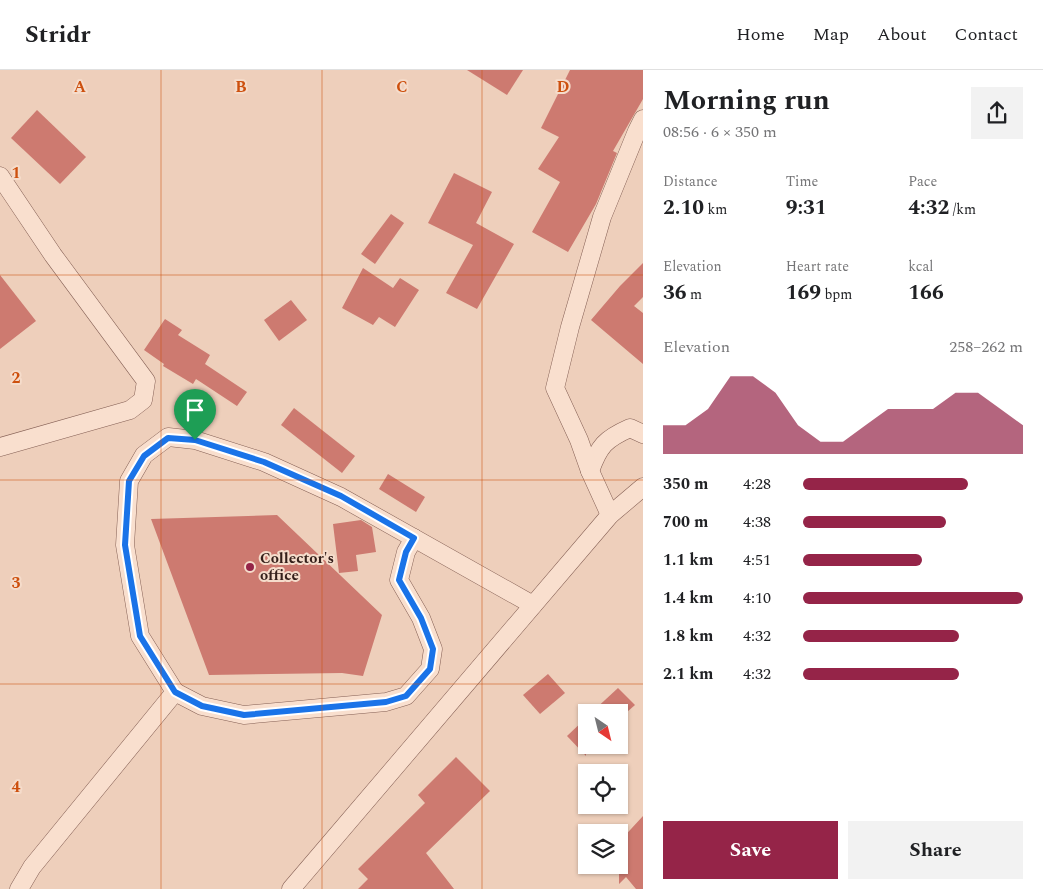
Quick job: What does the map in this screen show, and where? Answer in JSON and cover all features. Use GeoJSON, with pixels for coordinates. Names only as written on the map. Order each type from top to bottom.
{"type":"FeatureCollection","features":[{"type":"Feature","properties":{"kind":"street"},"geometry":{"type":"LineString","coordinates":[[610,515],[555,388],[570,327],[602,217],[643,119]]}},
{"type":"Feature","properties":{"kind":"street"},"geometry":{"type":"LineString","coordinates":[[0,176],[53,255],[146,381],[143,400],[130,410],[0,447]]}},
{"type":"Feature","properties":{"kind":"street"},"geometry":{"type":"LineString","coordinates":[[590,471],[597,452],[612,436],[630,428],[643,434]]}},
{"type":"Feature","properties":{"kind":"street"},"geometry":{"type":"LineString","coordinates":[[414,538],[406,552],[399,580],[421,618],[433,649],[430,669],[406,696],[386,702],[244,715],[202,706],[175,692],[140,636],[125,545],[129,481],[144,456],[168,438],[195,440],[264,462],[341,496],[533,605]]}},
{"type":"Feature","properties":{"kind":"street"},"geometry":{"type":"LineString","coordinates":[[291,889],[610,515],[643,488]]}},
{"type":"Feature","properties":{"kind":"street"},"geometry":{"type":"LineString","coordinates":[[19,889],[32,868],[175,692]]}},
{"type":"Feature","properties":{"kind":"building"},"geometry":{"type":"Polygon","coordinates":[[[467,70],[523,70],[507,95],[467,70]]]}},
{"type":"Feature","properties":{"kind":"building"},"geometry":{"type":"Polygon","coordinates":[[[570,70],[643,70],[643,99],[613,151],[617,153],[596,204],[568,252],[532,232],[560,182],[538,169],[559,137],[541,128],[570,70]]]}},
{"type":"Feature","properties":{"kind":"building"},"geometry":{"type":"Polygon","coordinates":[[[37,110],[86,157],[60,184],[11,138],[37,110]]]}},
{"type":"Feature","properties":{"kind":"building"},"geometry":{"type":"Polygon","coordinates":[[[454,173],[492,192],[476,223],[514,244],[477,309],[446,293],[473,245],[428,223],[454,173]]]}},
{"type":"Feature","properties":{"kind":"building"},"geometry":{"type":"Polygon","coordinates":[[[391,214],[404,223],[375,264],[361,254],[391,214]]]}},
{"type":"Feature","properties":{"kind":"building"},"geometry":{"type":"Polygon","coordinates":[[[643,263],[643,297],[634,306],[643,313],[643,364],[591,320],[643,263]]]}},
{"type":"Feature","properties":{"kind":"building"},"geometry":{"type":"Polygon","coordinates":[[[363,268],[393,288],[400,278],[419,290],[395,327],[379,317],[373,325],[342,308],[363,268]]]}},
{"type":"Feature","properties":{"kind":"building"},"geometry":{"type":"Polygon","coordinates":[[[0,275],[36,321],[0,349],[0,275]]]}},
{"type":"Feature","properties":{"kind":"building"},"geometry":{"type":"Polygon","coordinates":[[[291,300],[307,320],[279,341],[264,320],[291,300]]]}},
{"type":"Feature","properties":{"kind":"building"},"geometry":{"type":"Polygon","coordinates":[[[165,319],[182,330],[178,335],[210,355],[205,364],[247,392],[237,406],[196,379],[193,384],[163,366],[164,364],[144,350],[165,319]]]}},
{"type":"Feature","properties":{"kind":"building"},"geometry":{"type":"Polygon","coordinates":[[[294,408],[355,456],[342,473],[281,425],[294,408]]]}},
{"type":"Feature","properties":{"kind":"building"},"geometry":{"type":"Polygon","coordinates":[[[388,474],[425,497],[416,512],[379,489],[388,474]]]}},
{"type":"Feature","properties":{"kind":"building","name":"Collector's office"},"geometry":{"type":"Polygon","coordinates":[[[277,515],[382,615],[363,676],[342,673],[209,675],[151,519],[277,515]]]}},
{"type":"Feature","properties":{"kind":"building"},"geometry":{"type":"Polygon","coordinates":[[[361,520],[372,527],[376,552],[356,555],[358,571],[339,573],[333,524],[361,520]]]}},
{"type":"Feature","properties":{"kind":"building"},"geometry":{"type":"Polygon","coordinates":[[[548,674],[565,693],[540,714],[523,695],[548,674]]]}},
{"type":"Feature","properties":{"kind":"building"},"geometry":{"type":"Polygon","coordinates":[[[618,688],[635,705],[628,711],[628,704],[601,704],[618,688]]]}},
{"type":"Feature","properties":{"kind":"building"},"geometry":{"type":"Polygon","coordinates":[[[578,726],[578,748],[567,736],[578,726]]]}},
{"type":"Feature","properties":{"kind":"building"},"geometry":{"type":"Polygon","coordinates":[[[456,757],[490,791],[426,853],[454,889],[358,889],[368,879],[358,869],[425,803],[418,795],[456,757]]]}},
{"type":"Feature","properties":{"kind":"building"},"geometry":{"type":"Polygon","coordinates":[[[643,816],[643,889],[636,889],[626,877],[619,884],[619,874],[628,874],[628,832],[643,816]]]}},
{"type":"Feature","properties":{"kind":"place","name":"Collector's office"},"geometry":{"type":"Point","coordinates":[250,567]}},
{"type":"Feature","properties":{"kind":"route"},"geometry":{"type":"LineString","coordinates":[[168,438],[195,440],[264,462],[341,496],[414,538],[406,552],[399,580],[421,618],[433,649],[430,669],[406,696],[386,702],[244,715],[202,706],[175,692],[140,636],[125,545],[129,481],[144,456],[168,438]]}}]}
